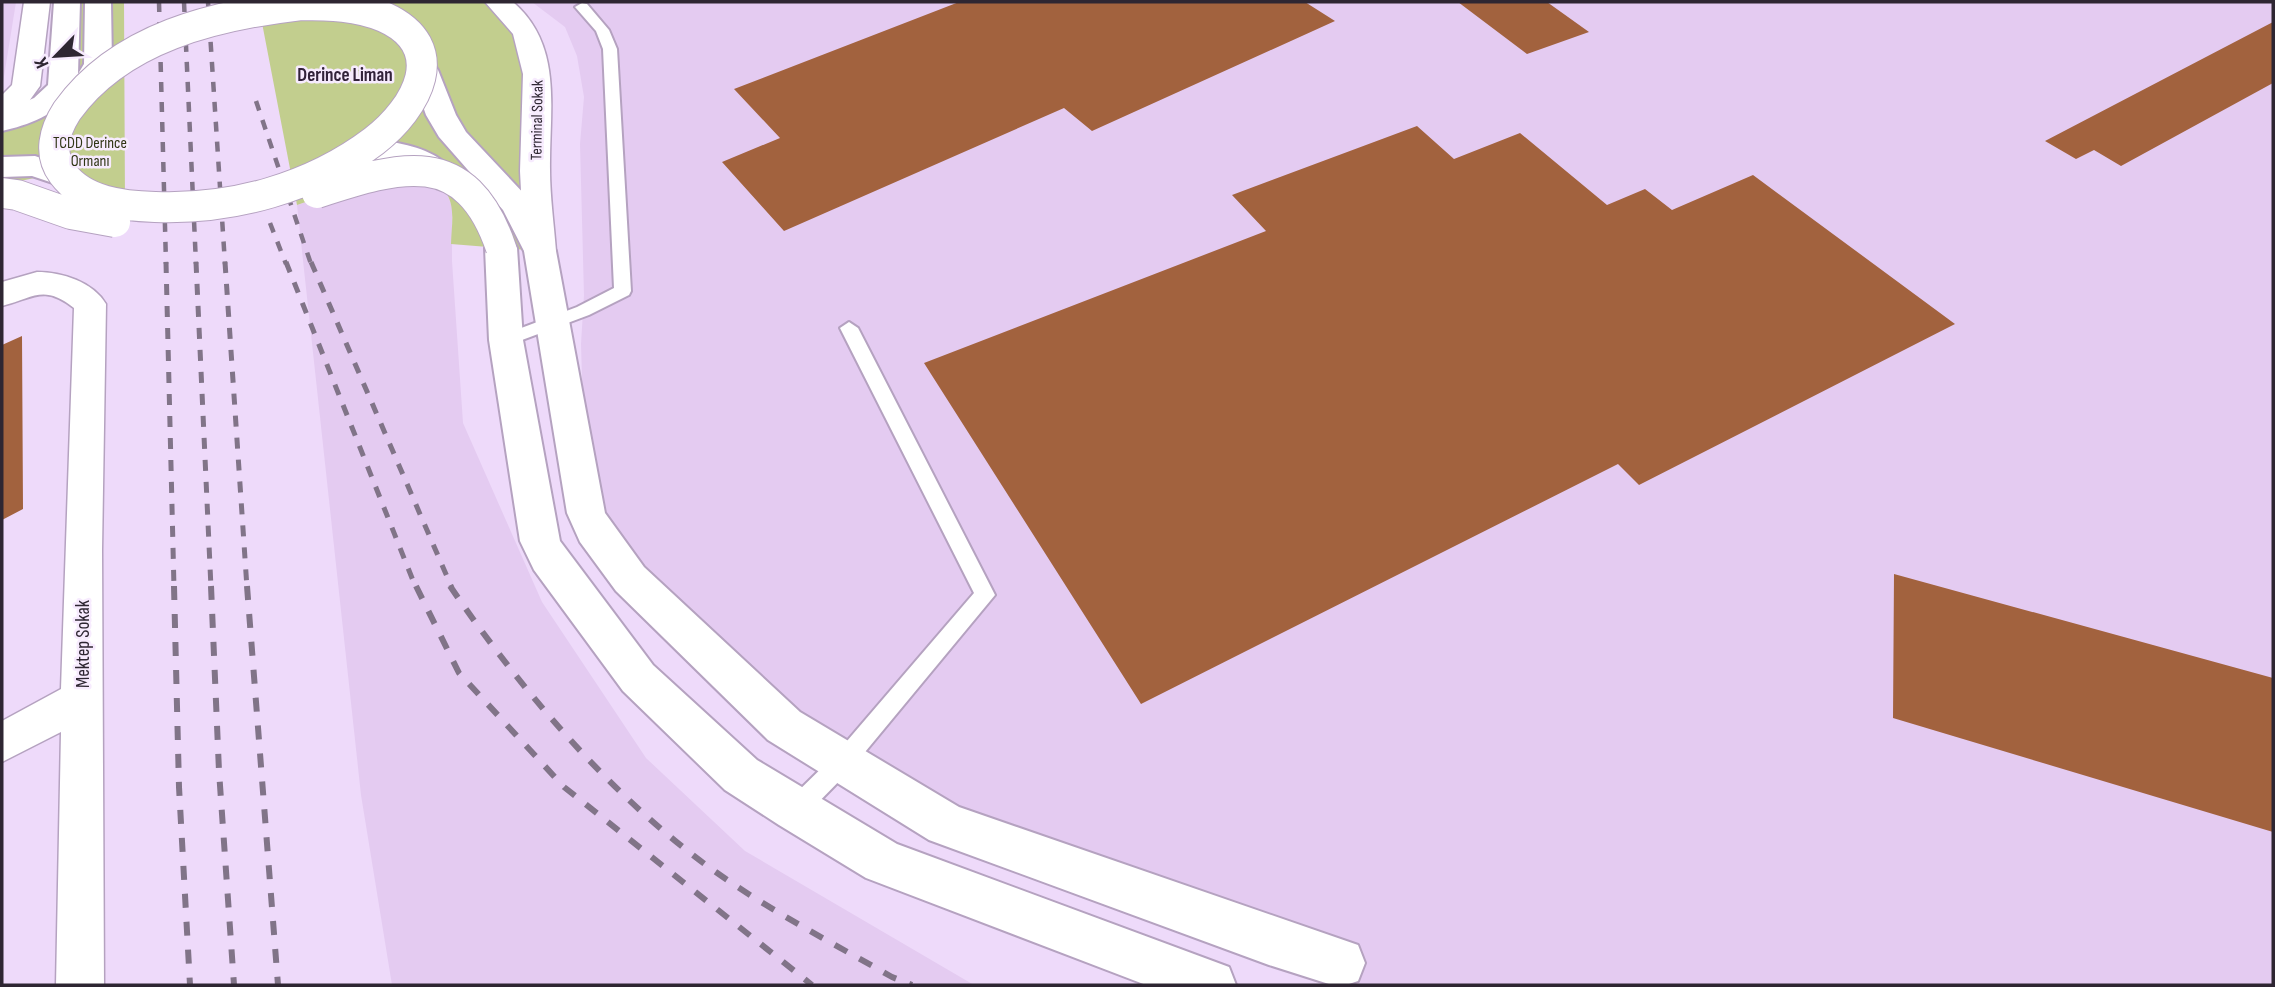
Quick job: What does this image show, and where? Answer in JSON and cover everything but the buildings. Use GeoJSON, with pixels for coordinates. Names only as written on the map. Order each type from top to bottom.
{"type":"FeatureCollection","features":[{"type":"Feature","properties":{"kind":"main road"},"geometry":{"type":"LineString","coordinates":[[2,122],[21,116],[47,101],[62,85],[67,2]]}},
{"type":"Feature","properties":{"kind":"main road"},"geometry":{"type":"LineString","coordinates":[[98,2],[98,64],[57,126],[53,145],[55,162],[65,177],[80,191],[125,205],[194,207],[270,192],[339,163],[374,141],[401,117],[417,93],[424,70]]}},
{"type":"Feature","properties":{"kind":"main road"},"geometry":{"type":"LineString","coordinates":[[360,2],[396,22],[412,35],[422,51],[424,70],[441,115],[454,137],[517,205],[521,249],[506,340],[540,541],[548,558],[638,678],[741,775],[883,862],[1211,985]]}},
{"type":"Feature","properties":{"kind":"main road"},"geometry":{"type":"LineString","coordinates":[[2,142],[23,134],[76,98],[107,70],[151,44],[180,31],[272,7],[329,5],[377,14],[396,22]]}},
{"type":"Feature","properties":{"kind":"main road"},"geometry":{"type":"LineString","coordinates":[[339,163],[394,151],[415,155],[479,201],[494,226],[521,249],[551,323],[586,513],[593,531],[630,579],[784,726],[945,824],[1340,963]]}},
{"type":"Feature","properties":{"kind":"main road"},"geometry":{"type":"LineString","coordinates":[[2,166],[35,166],[65,177]]}},
{"type":"Feature","properties":{"kind":"main road"},"geometry":{"type":"LineString","coordinates":[[2,193],[17,195],[71,214],[123,224],[197,226],[257,213],[359,179],[403,171],[438,172]]}},
{"type":"Feature","properties":{"kind":"street"},"geometry":{"type":"LineString","coordinates":[[2,105],[17,98],[26,86],[37,2]]}},
{"type":"Feature","properties":{"kind":"street","name":"Terminal Sokak"},"geometry":{"type":"LineString","coordinates":[[498,2],[522,24],[529,38],[537,68],[535,161],[521,249]]}},
{"type":"Feature","properties":{"kind":"street","name":"Mektep Sokak"},"geometry":{"type":"LineString","coordinates":[[2,295],[35,283],[54,282],[69,287],[90,304],[82,699],[80,985]]}},
{"type":"Feature","properties":{"kind":"street"},"geometry":{"type":"LineString","coordinates":[[2,743],[82,699]]}},
{"type":"Feature","properties":{"kind":"lane"},"geometry":{"type":"LineString","coordinates":[[506,340],[623,291],[610,49],[602,30],[582,7]]}},
{"type":"Feature","properties":{"kind":"lane"},"geometry":{"type":"LineString","coordinates":[[795,810],[843,762],[985,595],[849,328]]}},
{"type":"Feature","properties":{"kind":"shaded area"},"geometry":{"type":"Polygon","coordinates":[[[2,2],[16,2],[2,89],[2,2]]]}},
{"type":"Feature","properties":{"kind":"shaded area"},"geometry":{"type":"Polygon","coordinates":[[[532,2],[2273,2],[2273,985],[1335,985],[1340,963],[843,762],[586,513],[581,344],[584,295],[580,144],[584,97],[577,56],[565,27],[532,2]]]}},
{"type":"Feature","properties":{"kind":"shaded area"},"geometry":{"type":"Polygon","coordinates":[[[368,183],[445,188],[452,207],[452,261],[463,423],[542,602],[646,758],[745,851],[974,985],[392,985],[361,795],[297,205],[368,183]]]}},
{"type":"Feature","properties":{"kind":"green space","name":"TCDD Derince Ormanı"},"geometry":{"type":"Polygon","coordinates":[[[72,2],[124,2],[125,205],[62,172],[2,185],[2,124],[23,117],[67,84],[72,2]]]}},
{"type":"Feature","properties":{"kind":"green space"},"geometry":{"type":"Polygon","coordinates":[[[258,2],[498,2],[522,24],[540,251],[451,244],[450,200],[432,180],[332,193],[297,205],[258,2]]]}},
{"type":"Feature","properties":{"kind":"railway"},"geometry":{"type":"LineString","coordinates":[[159,2],[166,264]]}},
{"type":"Feature","properties":{"kind":"railway"},"geometry":{"type":"LineString","coordinates":[[184,2],[196,264]]}},
{"type":"Feature","properties":{"kind":"railway"},"geometry":{"type":"LineString","coordinates":[[208,2],[225,264]]}},
{"type":"Feature","properties":{"kind":"railway"},"geometry":{"type":"LineString","coordinates":[[256,101],[311,264]]}},
{"type":"Feature","properties":{"kind":"railway"},"geometry":{"type":"LineString","coordinates":[[270,223],[286,264]]}},
{"type":"Feature","properties":{"kind":"railway"},"geometry":{"type":"LineString","coordinates":[[166,262],[174,588]]}},
{"type":"Feature","properties":{"kind":"railway"},"geometry":{"type":"LineString","coordinates":[[196,262],[211,588]]}},
{"type":"Feature","properties":{"kind":"railway"},"geometry":{"type":"LineString","coordinates":[[225,262],[247,588]]}},
{"type":"Feature","properties":{"kind":"railway"},"geometry":{"type":"LineString","coordinates":[[286,262],[416,588]]}},
{"type":"Feature","properties":{"kind":"railway"},"geometry":{"type":"LineString","coordinates":[[311,262],[452,588]]}},
{"type":"Feature","properties":{"kind":"railway"},"geometry":{"type":"LineString","coordinates":[[174,586],[179,787],[190,985]]}},
{"type":"Feature","properties":{"kind":"railway"},"geometry":{"type":"LineString","coordinates":[[211,586],[219,771],[234,985]]}},
{"type":"Feature","properties":{"kind":"railway"},"geometry":{"type":"LineString","coordinates":[[247,586],[278,985]]}},
{"type":"Feature","properties":{"kind":"railway"},"geometry":{"type":"LineString","coordinates":[[416,586],[459,673],[564,787],[812,985]]}},
{"type":"Feature","properties":{"kind":"railway"},"geometry":{"type":"LineString","coordinates":[[450,586],[501,656],[557,725],[618,790],[651,820],[708,867],[759,901],[892,977],[912,985]]}},
{"type":"Feature","properties":{"kind":"district","name":"Derince Liman"},"geometry":{"type":"Point","coordinates":[345,74]}}]}
